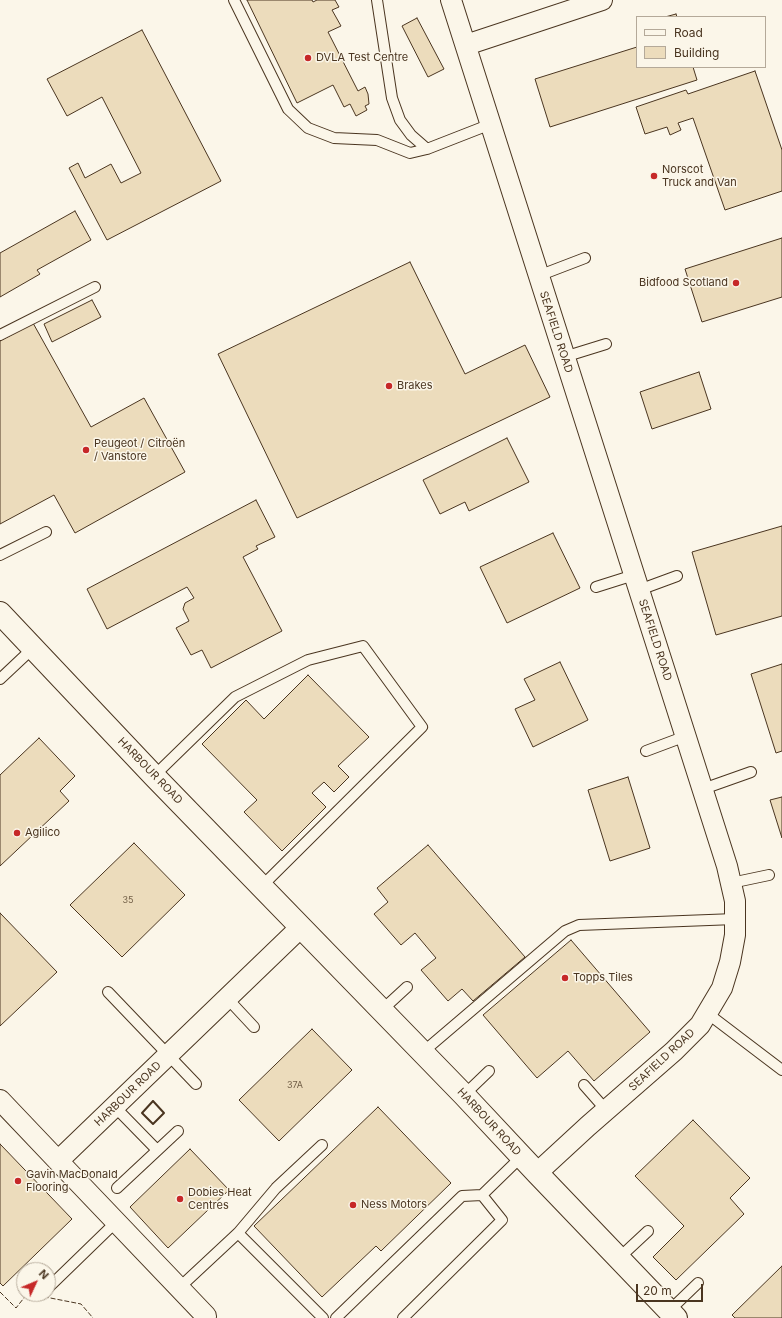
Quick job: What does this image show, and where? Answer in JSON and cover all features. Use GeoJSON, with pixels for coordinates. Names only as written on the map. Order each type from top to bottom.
{"type":"FeatureCollection","features":[{"type":"Feature","properties":{"kind":"street","name":"SEAFIELD ROAD"},"geometry":{"type":"LineString","coordinates":[[451,0],[492,124],[538,276],[728,866],[735,901],[735,935],[726,975],[722,988],[700,1025],[674,1051],[537,1173]]}},
{"type":"Feature","properties":{"kind":"street"},"geometry":{"type":"LineString","coordinates":[[466,45],[602,0]]}},
{"type":"Feature","properties":{"kind":"street","name":"HARBOUR ROAD"},"geometry":{"type":"LineString","coordinates":[[0,613],[154,776],[423,1052],[673,1314]]}},
{"type":"Feature","properties":{"kind":"street","name":"HARBOUR ROAD"},"geometry":{"type":"LineString","coordinates":[[58,1161],[301,927]]}},
{"type":"Feature","properties":{"kind":"street"},"geometry":{"type":"LineString","coordinates":[[0,1100],[206,1316]]}},
{"type":"Feature","properties":{"kind":"lane"},"geometry":{"type":"LineString","coordinates":[[234,0],[288,109],[308,128],[334,138],[377,140],[410,153],[428,149],[492,124]]}},
{"type":"Feature","properties":{"kind":"lane"},"geometry":{"type":"LineString","coordinates":[[377,0],[392,98],[400,120],[410,135],[428,149]]}},
{"type":"Feature","properties":{"kind":"lane"},"geometry":{"type":"LineString","coordinates":[[538,276],[585,258]]}},
{"type":"Feature","properties":{"kind":"lane"},"geometry":{"type":"LineString","coordinates":[[0,336],[95,287]]}},
{"type":"Feature","properties":{"kind":"lane"},"geometry":{"type":"LineString","coordinates":[[564,357],[606,344]]}},
{"type":"Feature","properties":{"kind":"lane"},"geometry":{"type":"LineString","coordinates":[[0,555],[46,532]]}},
{"type":"Feature","properties":{"kind":"lane"},"geometry":{"type":"LineString","coordinates":[[596,587],[637,583],[677,576]]}},
{"type":"Feature","properties":{"kind":"lane"},"geometry":{"type":"LineString","coordinates":[[154,776],[235,697],[308,660],[363,646],[422,727],[262,886]]}},
{"type":"Feature","properties":{"kind":"lane"},"geometry":{"type":"LineString","coordinates":[[0,679],[32,648]]}},
{"type":"Feature","properties":{"kind":"lane"},"geometry":{"type":"LineString","coordinates":[[646,751],[686,736]]}},
{"type":"Feature","properties":{"kind":"lane"},"geometry":{"type":"LineString","coordinates":[[703,789],[751,772]]}},
{"type":"Feature","properties":{"kind":"lane"},"geometry":{"type":"LineString","coordinates":[[731,883],[769,875]]}},
{"type":"Feature","properties":{"kind":"lane"},"geometry":{"type":"LineString","coordinates":[[423,1052],[565,931],[579,925],[735,919]]}},
{"type":"Feature","properties":{"kind":"lane"},"geometry":{"type":"LineString","coordinates":[[382,1010],[407,987]]}},
{"type":"Feature","properties":{"kind":"lane"},"geometry":{"type":"LineString","coordinates":[[108,992],[196,1084]]}},
{"type":"Feature","properties":{"kind":"lane"},"geometry":{"type":"LineString","coordinates":[[227,998],[254,1027]]}},
{"type":"Feature","properties":{"kind":"lane"},"geometry":{"type":"LineString","coordinates":[[707,1014],[782,1070]]}},
{"type":"Feature","properties":{"kind":"lane"},"geometry":{"type":"LineString","coordinates":[[464,1095],[489,1071]]}},
{"type":"Feature","properties":{"kind":"lane"},"geometry":{"type":"LineString","coordinates":[[584,1085],[606,1110]]}},
{"type":"Feature","properties":{"kind":"lane"},"geometry":{"type":"LineString","coordinates":[[115,1107],[157,1150]]}},
{"type":"Feature","properties":{"kind":"lane"},"geometry":{"type":"LineString","coordinates":[[118,1188],[178,1131]]}},
{"type":"Feature","properties":{"kind":"lane"},"geometry":{"type":"LineString","coordinates":[[179,1288],[238,1233],[276,1188],[322,1145]]}},
{"type":"Feature","properties":{"kind":"lane"},"geometry":{"type":"LineString","coordinates":[[336,1318],[462,1196],[482,1195],[522,1157]]}},
{"type":"Feature","properties":{"kind":"lane"},"geometry":{"type":"LineString","coordinates":[[403,1318],[502,1220],[482,1195]]}},
{"type":"Feature","properties":{"kind":"lane"},"geometry":{"type":"LineString","coordinates":[[56,1280],[116,1222]]}},
{"type":"Feature","properties":{"kind":"lane"},"geometry":{"type":"LineString","coordinates":[[619,1258],[648,1231]]}},
{"type":"Feature","properties":{"kind":"lane"},"geometry":{"type":"LineString","coordinates":[[238,1233],[323,1318]]}},
{"type":"Feature","properties":{"kind":"lane"},"geometry":{"type":"LineString","coordinates":[[673,1314],[698,1283]]}},
{"type":"Feature","properties":{"kind":"building","name":"DVLA Test Centre"},"geometry":{"type":"Polygon","coordinates":[[[247,0],[312,0],[313,2],[317,0],[335,0],[339,7],[332,10],[341,26],[328,32],[358,91],[365,87],[368,94],[369,104],[365,106],[367,110],[356,116],[350,104],[344,107],[333,85],[297,103],[247,0]]]}},
{"type":"Feature","properties":{"kind":"building"},"geometry":{"type":"Polygon","coordinates":[[[417,18],[444,69],[428,77],[402,26],[417,18]]]}},
{"type":"Feature","properties":{"kind":"building"},"geometry":{"type":"Polygon","coordinates":[[[142,30],[221,181],[107,240],[69,168],[78,163],[85,178],[111,164],[121,183],[141,173],[102,97],[67,116],[47,79],[142,30]]]}},
{"type":"Feature","properties":{"kind":"building"},"geometry":{"type":"Polygon","coordinates":[[[636,47],[636,68],[693,68],[697,80],[550,127],[535,79],[636,47]]]}},
{"type":"Feature","properties":{"kind":"building"},"geometry":{"type":"Polygon","coordinates":[[[755,71],[782,150],[782,191],[725,210],[693,118],[678,123],[681,130],[670,135],[667,127],[645,134],[636,107],[686,90],[688,94],[755,71]]]}},
{"type":"Feature","properties":{"kind":"building"},"geometry":{"type":"Polygon","coordinates":[[[75,211],[91,240],[37,270],[40,274],[0,297],[0,253],[75,211]]]}},
{"type":"Feature","properties":{"kind":"building","name":"Bidfood Scotland"},"geometry":{"type":"Polygon","coordinates":[[[782,238],[782,297],[702,322],[685,269],[782,238]]]}},
{"type":"Feature","properties":{"kind":"building","name":"Brakes"},"geometry":{"type":"Polygon","coordinates":[[[410,262],[465,374],[525,345],[550,397],[297,518],[218,354],[410,262]]]}},
{"type":"Feature","properties":{"kind":"building"},"geometry":{"type":"Polygon","coordinates":[[[92,300],[101,317],[52,342],[44,324],[92,300]]]}},
{"type":"Feature","properties":{"kind":"building","name":"Peugeot / Citroën / Vanstore"},"geometry":{"type":"Polygon","coordinates":[[[33,323],[91,427],[144,398],[185,472],[75,533],[54,495],[0,524],[0,341],[33,323]]]}},
{"type":"Feature","properties":{"kind":"building"},"geometry":{"type":"Polygon","coordinates":[[[699,372],[711,409],[652,429],[640,392],[699,372]]]}},
{"type":"Feature","properties":{"kind":"building"},"geometry":{"type":"Polygon","coordinates":[[[507,438],[529,482],[469,511],[465,502],[440,514],[423,480],[507,438]]]}},
{"type":"Feature","properties":{"kind":"building"},"geometry":{"type":"Polygon","coordinates":[[[256,500],[275,537],[256,546],[258,549],[243,557],[282,631],[211,668],[202,650],[191,655],[176,628],[189,621],[183,609],[185,603],[194,598],[187,587],[107,629],[87,589],[256,500]]]}},
{"type":"Feature","properties":{"kind":"building"},"geometry":{"type":"Polygon","coordinates":[[[782,526],[782,616],[716,635],[692,552],[782,526]]]}},
{"type":"Feature","properties":{"kind":"building"},"geometry":{"type":"Polygon","coordinates":[[[553,533],[580,588],[507,623],[480,567],[553,533]]]}},
{"type":"Feature","properties":{"kind":"building"},"geometry":{"type":"Polygon","coordinates":[[[560,662],[588,720],[533,747],[515,709],[535,700],[524,679],[560,662]]]}},
{"type":"Feature","properties":{"kind":"building"},"geometry":{"type":"Polygon","coordinates":[[[782,664],[782,751],[776,753],[751,674],[782,664]]]}},
{"type":"Feature","properties":{"kind":"building"},"geometry":{"type":"Polygon","coordinates":[[[308,675],[369,737],[338,766],[349,777],[334,792],[324,782],[312,793],[326,807],[282,851],[244,812],[257,800],[202,744],[246,700],[264,719],[308,675]]]}},
{"type":"Feature","properties":{"kind":"building","name":"Agilico"},"geometry":{"type":"Polygon","coordinates":[[[39,738],[75,776],[60,791],[69,801],[0,866],[0,775],[39,738]]]}},
{"type":"Feature","properties":{"kind":"building"},"geometry":{"type":"Polygon","coordinates":[[[628,777],[650,848],[610,861],[588,790],[628,777]]]}},
{"type":"Feature","properties":{"kind":"building"},"geometry":{"type":"Polygon","coordinates":[[[782,797],[782,838],[770,800],[782,797]]]}},
{"type":"Feature","properties":{"kind":"building"},"geometry":{"type":"Polygon","coordinates":[[[134,843],[185,895],[122,957],[70,905],[134,843]]]}},
{"type":"Feature","properties":{"kind":"building"},"geometry":{"type":"Polygon","coordinates":[[[428,845],[525,957],[473,1001],[462,989],[448,1001],[421,970],[436,958],[415,933],[401,945],[374,914],[388,902],[377,888],[428,845]]]}},
{"type":"Feature","properties":{"kind":"building"},"geometry":{"type":"Polygon","coordinates":[[[0,913],[57,972],[0,1026],[0,913]]]}},
{"type":"Feature","properties":{"kind":"building","name":"Topps Tiles"},"geometry":{"type":"Polygon","coordinates":[[[571,940],[650,1032],[594,1081],[568,1051],[537,1078],[483,1015],[571,940]]]}},
{"type":"Feature","properties":{"kind":"building"},"geometry":{"type":"Polygon","coordinates":[[[312,1029],[352,1070],[279,1141],[239,1100],[312,1029]]]}},
{"type":"Feature","properties":{"kind":"building","name":"Ness Motors"},"geometry":{"type":"Polygon","coordinates":[[[378,1107],[451,1183],[381,1251],[376,1246],[322,1297],[254,1226],[378,1107]]]}},
{"type":"Feature","properties":{"kind":"building"},"geometry":{"type":"Polygon","coordinates":[[[693,1120],[750,1178],[730,1198],[744,1214],[676,1280],[653,1257],[684,1226],[635,1176],[693,1120]]]}},
{"type":"Feature","properties":{"kind":"building","name":"Gavin MacDonald Flooring"},"geometry":{"type":"Polygon","coordinates":[[[0,1144],[72,1219],[28,1262],[16,1262],[16,1273],[3,1286],[0,1283],[0,1144]]]}},
{"type":"Feature","properties":{"kind":"building","name":"Dobies Heat Centres"},"geometry":{"type":"Polygon","coordinates":[[[190,1149],[229,1190],[168,1248],[130,1207],[190,1149]]]}},
{"type":"Feature","properties":{"kind":"building"},"geometry":{"type":"Polygon","coordinates":[[[782,1266],[782,1318],[735,1318],[732,1315],[782,1266]]]}},
{"type":"Feature","properties":{"kind":"fence"},"geometry":{"type":"LineString","coordinates":[[0,1292],[16,1308],[21,1302]]}},
{"type":"Feature","properties":{"kind":"fence"},"geometry":{"type":"LineString","coordinates":[[56,1299],[81,1304],[93,1318]]}},
{"type":"Feature","properties":{"kind":"wall"},"geometry":{"type":"LineString","coordinates":[[153,1101],[164,1113],[153,1124],[142,1113],[153,1101]]}},
{"type":"Feature","properties":{"kind":"place","name":"DVLA Test Centre"},"geometry":{"type":"Point","coordinates":[308,58]}},
{"type":"Feature","properties":{"kind":"place","name":"Norscot Truck and Van"},"geometry":{"type":"Point","coordinates":[654,176]}},
{"type":"Feature","properties":{"kind":"place","name":"Bidfood Scotland"},"geometry":{"type":"Point","coordinates":[736,283]}},
{"type":"Feature","properties":{"kind":"place","name":"Brakes"},"geometry":{"type":"Point","coordinates":[389,386]}},
{"type":"Feature","properties":{"kind":"place","name":"Peugeot / Citroën / Vanstore"},"geometry":{"type":"Point","coordinates":[86,450]}},
{"type":"Feature","properties":{"kind":"place","name":"Agilico"},"geometry":{"type":"Point","coordinates":[17,833]}},
{"type":"Feature","properties":{"kind":"place","name":"Topps Tiles"},"geometry":{"type":"Point","coordinates":[565,978]}},
{"type":"Feature","properties":{"kind":"place","name":"Gavin MacDonald Flooring"},"geometry":{"type":"Point","coordinates":[18,1181]}},
{"type":"Feature","properties":{"kind":"place","name":"Dobies Heat Centres"},"geometry":{"type":"Point","coordinates":[180,1199]}},
{"type":"Feature","properties":{"kind":"place","name":"Ness Motors"},"geometry":{"type":"Point","coordinates":[353,1205]}}]}
